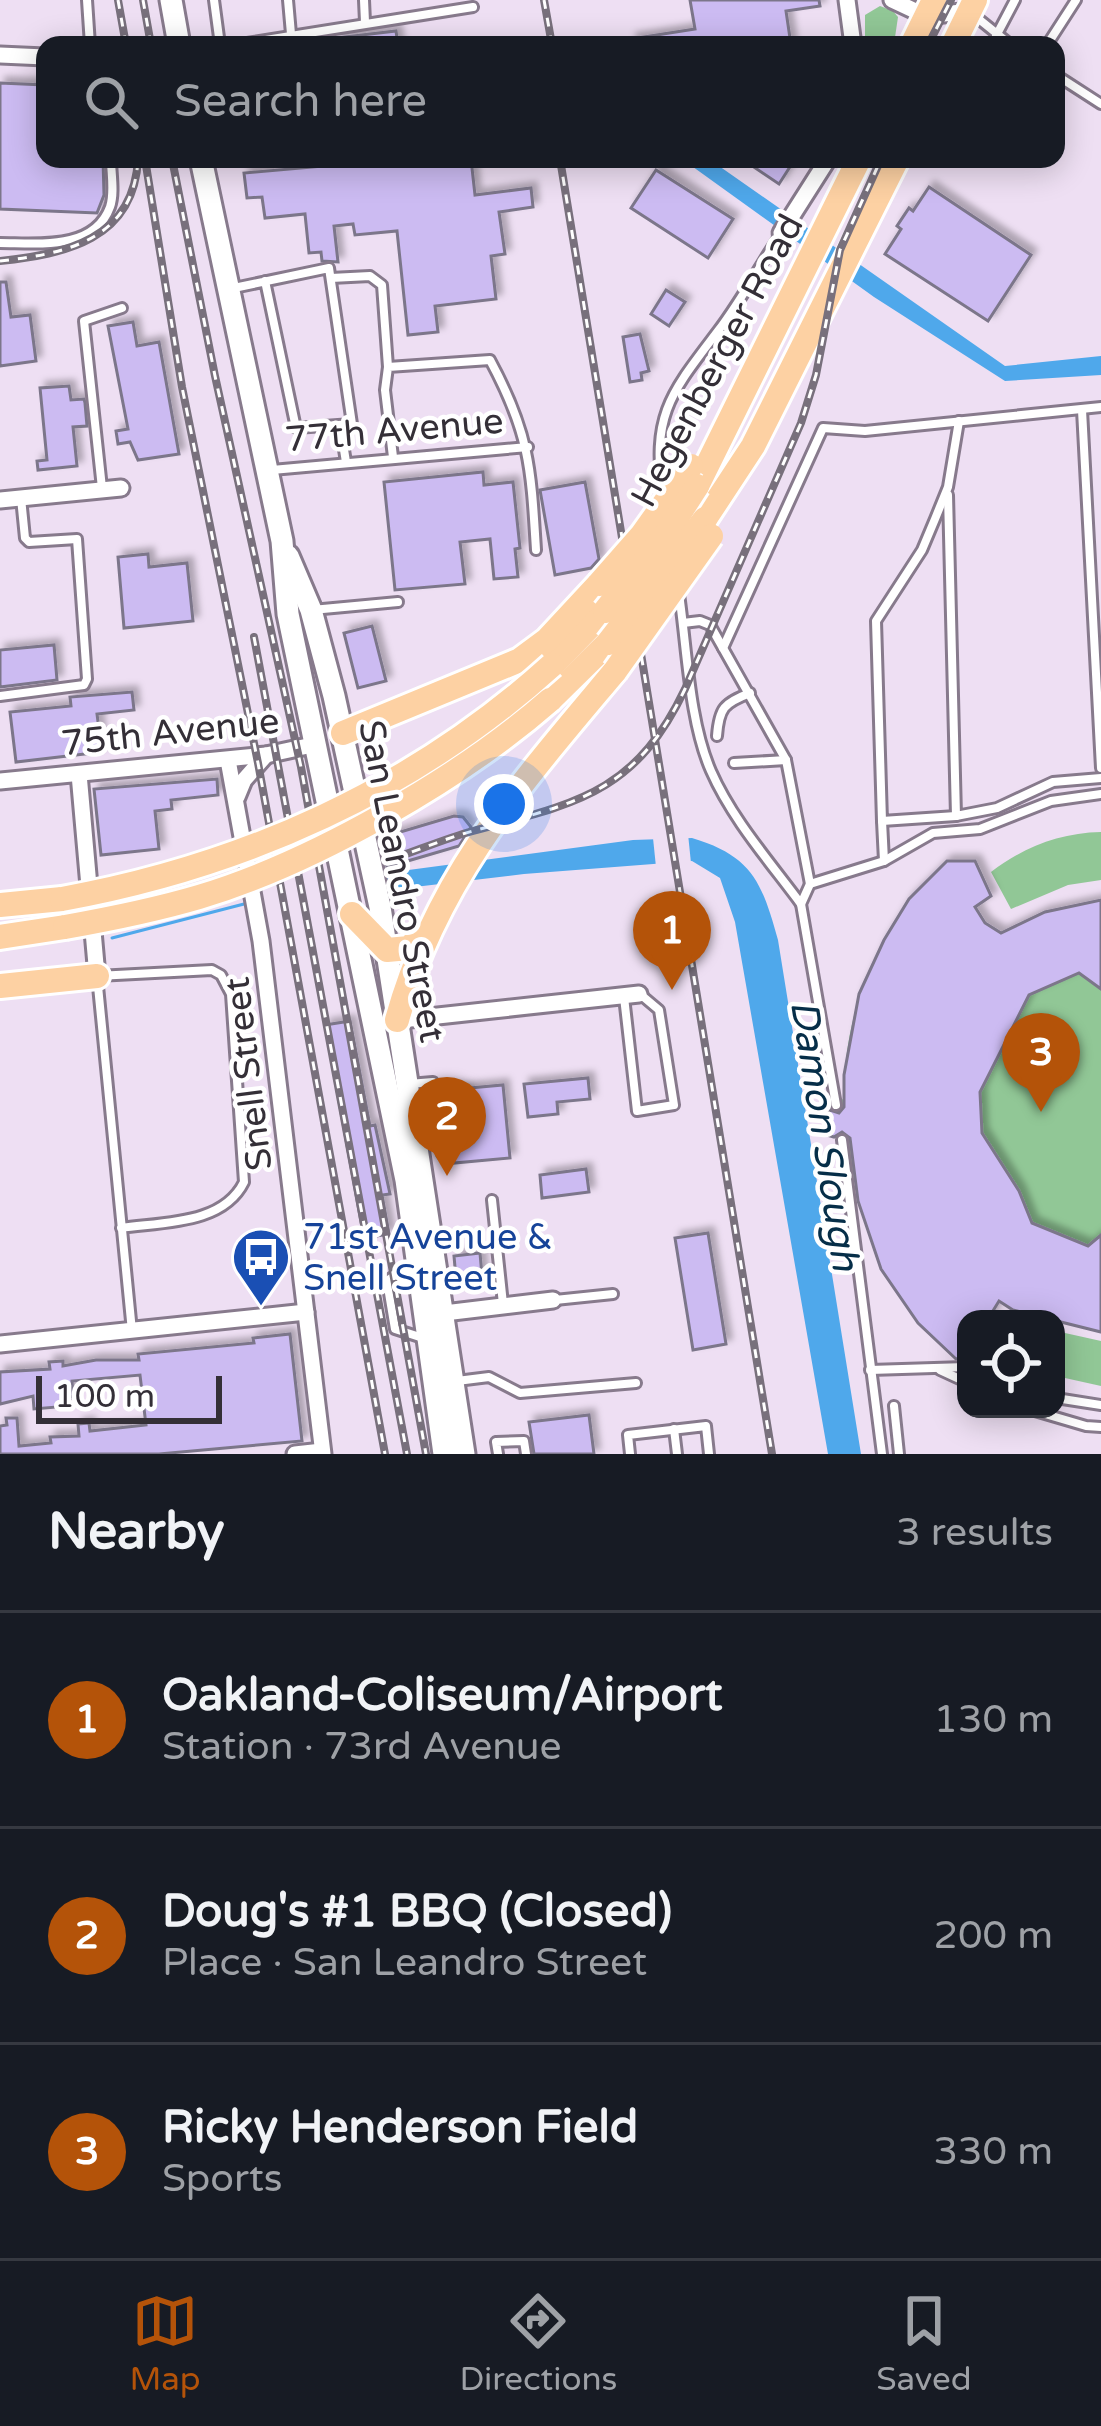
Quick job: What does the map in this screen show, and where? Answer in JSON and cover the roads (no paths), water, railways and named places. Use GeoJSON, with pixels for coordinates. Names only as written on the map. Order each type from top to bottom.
{"type":"FeatureCollection","features":[{"type":"Feature","properties":{"kind":"main road"},"geometry":{"type":"LineString","coordinates":[[171,0],[177,36]]}},
{"type":"Feature","properties":{"kind":"main road"},"geometry":{"type":"LineString","coordinates":[[956,36],[966,4]]}},
{"type":"Feature","properties":{"kind":"main road"},"geometry":{"type":"LineString","coordinates":[[916,36],[930,8]]}},
{"type":"Feature","properties":{"kind":"main road","name":"San Leandro Street"},"geometry":{"type":"LineString","coordinates":[[203,168],[282,541],[288,614],[352,914],[408,1084],[444,1383],[444,1454]]}},
{"type":"Feature","properties":{"kind":"main road","name":"Hegenberger Road"},"geometry":{"type":"LineString","coordinates":[[0,905],[62,899],[198,868],[318,820],[444,751],[503,709],[605,611],[667,533],[694,476],[740,401],[855,168]]}},
{"type":"Feature","properties":{"kind":"main road","name":"Hegenberger Road"},"geometry":{"type":"LineString","coordinates":[[0,937],[204,896],[287,862],[458,769],[550,700],[608,643],[708,527],[892,168]]}},
{"type":"Feature","properties":{"kind":"main road"},"geometry":{"type":"LineString","coordinates":[[343,733],[520,660],[547,640],[694,476]]}},
{"type":"Feature","properties":{"kind":"main road"},"geometry":{"type":"LineString","coordinates":[[386,1021],[431,922],[497,814],[615,671],[708,527]]}},
{"type":"Feature","properties":{"kind":"main road","name":"San Leandro Street"},"geometry":{"type":"LineString","coordinates":[[282,541],[311,610],[343,733],[387,950],[386,1021],[418,1258],[434,1314],[427,1340],[464,1454]]}},
{"type":"Feature","properties":{"kind":"main road","name":"75th Avenue"},"geometry":{"type":"LineString","coordinates":[[317,744],[343,733]]}},
{"type":"Feature","properties":{"kind":"main road"},"geometry":{"type":"LineString","coordinates":[[352,914],[387,950],[409,948],[431,922]]}},
{"type":"Feature","properties":{"kind":"main road"},"geometry":{"type":"LineString","coordinates":[[0,986],[98,976]]}},
{"type":"Feature","properties":{"kind":"street"},"geometry":{"type":"LineString","coordinates":[[847,0],[852,36]]}},
{"type":"Feature","properties":{"kind":"street"},"geometry":{"type":"LineString","coordinates":[[892,0],[930,8],[966,4]]}},
{"type":"Feature","properties":{"kind":"street"},"geometry":{"type":"LineString","coordinates":[[0,56],[36,57]]}},
{"type":"Feature","properties":{"kind":"street"},"geometry":{"type":"LineString","coordinates":[[781,233],[822,168]]}},
{"type":"Feature","properties":{"kind":"street"},"geometry":{"type":"LineString","coordinates":[[0,500],[121,488]]}},
{"type":"Feature","properties":{"kind":"street","name":"75th Avenue"},"geometry":{"type":"LineString","coordinates":[[0,781],[228,760],[317,744]]}},
{"type":"Feature","properties":{"kind":"street"},"geometry":{"type":"LineString","coordinates":[[236,802],[244,780],[266,755]]}},
{"type":"Feature","properties":{"kind":"street","name":"Snell Street"},"geometry":{"type":"LineString","coordinates":[[228,760],[266,973],[322,1452]]}},
{"type":"Feature","properties":{"kind":"street"},"geometry":{"type":"LineString","coordinates":[[79,774],[98,976]]}},
{"type":"Feature","properties":{"kind":"street"},"geometry":{"type":"LineString","coordinates":[[386,1021],[631,995]]}},
{"type":"Feature","properties":{"kind":"street"},"geometry":{"type":"LineString","coordinates":[[434,1314],[553,1300]]}},
{"type":"Feature","properties":{"kind":"street"},"geometry":{"type":"LineString","coordinates":[[0,1344],[306,1312]]}},
{"type":"Feature","properties":{"kind":"street"},"geometry":{"type":"LineString","coordinates":[[296,1454],[322,1452]]}},
{"type":"Feature","properties":{"kind":"lane"},"geometry":{"type":"LineString","coordinates":[[87,0],[89,36]]}},
{"type":"Feature","properties":{"kind":"lane"},"geometry":{"type":"LineString","coordinates":[[214,0],[219,36]]}},
{"type":"Feature","properties":{"kind":"lane"},"geometry":{"type":"LineString","coordinates":[[288,0],[291,34]]}},
{"type":"Feature","properties":{"kind":"lane"},"geometry":{"type":"LineString","coordinates":[[364,0],[365,22]]}},
{"type":"Feature","properties":{"kind":"lane"},"geometry":{"type":"LineString","coordinates":[[966,4],[996,35],[1015,0]]}},
{"type":"Feature","properties":{"kind":"lane"},"geometry":{"type":"LineString","coordinates":[[1053,36],[1076,0]]}},
{"type":"Feature","properties":{"kind":"lane"},"geometry":{"type":"LineString","coordinates":[[280,36],[473,7]]}},
{"type":"Feature","properties":{"kind":"lane"},"geometry":{"type":"LineString","coordinates":[[1065,81],[1101,104]]}},
{"type":"Feature","properties":{"kind":"lane"},"geometry":{"type":"LineString","coordinates":[[0,243],[74,241],[94,227],[112,201],[111,168]]}},
{"type":"Feature","properties":{"kind":"lane"},"geometry":{"type":"LineString","coordinates":[[781,233],[668,403],[661,431],[660,474],[700,736],[712,775],[801,904],[836,1105]]}},
{"type":"Feature","properties":{"kind":"lane"},"geometry":{"type":"LineString","coordinates":[[226,290],[265,281],[329,268],[352,424],[296,428],[265,281]]}},
{"type":"Feature","properties":{"kind":"lane"},"geometry":{"type":"LineString","coordinates":[[331,278],[370,276],[382,285],[388,367],[385,390],[393,457]]}},
{"type":"Feature","properties":{"kind":"lane"},"geometry":{"type":"LineString","coordinates":[[102,490],[84,321],[122,308]]}},
{"type":"Feature","properties":{"kind":"lane"},"geometry":{"type":"LineString","coordinates":[[388,367],[490,360],[515,407],[528,446],[536,550]]}},
{"type":"Feature","properties":{"kind":"lane"},"geometry":{"type":"LineString","coordinates":[[723,648],[823,428],[865,431],[1101,407]]}},
{"type":"Feature","properties":{"kind":"lane"},"geometry":{"type":"LineString","coordinates":[[1082,410],[1101,767]]}},
{"type":"Feature","properties":{"kind":"lane"},"geometry":{"type":"LineString","coordinates":[[956,816],[948,487],[959,421]]}},
{"type":"Feature","properties":{"kind":"lane"},"geometry":{"type":"LineString","coordinates":[[340,425],[346,462]]}},
{"type":"Feature","properties":{"kind":"lane","name":"77th Avenue"},"geometry":{"type":"LineString","coordinates":[[266,471],[528,446]]}},
{"type":"Feature","properties":{"kind":"lane"},"geometry":{"type":"LineString","coordinates":[[884,861],[876,621],[922,550],[948,487]]}},
{"type":"Feature","properties":{"kind":"lane"},"geometry":{"type":"LineString","coordinates":[[0,697],[84,685],[87,680],[76,539],[28,542],[21,498]]}},
{"type":"Feature","properties":{"kind":"lane"},"geometry":{"type":"LineString","coordinates":[[311,610],[398,602]]}},
{"type":"Feature","properties":{"kind":"lane"},"geometry":{"type":"LineString","coordinates":[[683,623],[710,625],[786,760],[810,884],[801,904]]}},
{"type":"Feature","properties":{"kind":"lane"},"geometry":{"type":"LineString","coordinates":[[717,736],[719,711],[726,702],[750,692]]}},
{"type":"Feature","properties":{"kind":"lane"},"geometry":{"type":"LineString","coordinates":[[734,763],[786,760]]}},
{"type":"Feature","properties":{"kind":"lane"},"geometry":{"type":"LineString","coordinates":[[882,821],[997,808],[1053,782],[1101,778]]}},
{"type":"Feature","properties":{"kind":"lane"},"geometry":{"type":"LineString","coordinates":[[810,884],[884,861],[933,833],[980,829],[1051,801],[1101,794]]}},
{"type":"Feature","properties":{"kind":"lane"},"geometry":{"type":"LineString","coordinates":[[121,1228],[211,1214],[238,1193],[244,1170],[231,994],[221,974],[212,970],[98,976],[121,1228],[132,1331]]}},
{"type":"Feature","properties":{"kind":"lane"},"geometry":{"type":"LineString","coordinates":[[631,995],[659,1010],[674,1105],[637,1111],[631,995]]}},
{"type":"Feature","properties":{"kind":"lane"},"geometry":{"type":"LineString","coordinates":[[408,1084],[433,1082],[442,1154]]}},
{"type":"Feature","properties":{"kind":"lane"},"geometry":{"type":"LineString","coordinates":[[842,1140],[882,1454]]}},
{"type":"Feature","properties":{"kind":"lane"},"geometry":{"type":"LineString","coordinates":[[492,1200],[503,1306]]}},
{"type":"Feature","properties":{"kind":"lane"},"geometry":{"type":"LineString","coordinates":[[418,1258],[387,1281],[395,1328],[427,1340]]}},
{"type":"Feature","properties":{"kind":"lane"},"geometry":{"type":"LineString","coordinates":[[553,1300],[613,1294]]}},
{"type":"Feature","properties":{"kind":"lane"},"geometry":{"type":"LineString","coordinates":[[871,1370],[957,1367]]}},
{"type":"Feature","properties":{"kind":"lane"},"geometry":{"type":"LineString","coordinates":[[937,1368],[957,1378]]}},
{"type":"Feature","properties":{"kind":"lane"},"geometry":{"type":"LineString","coordinates":[[444,1383],[489,1377],[520,1393],[636,1383]]}},
{"type":"Feature","properties":{"kind":"lane"},"geometry":{"type":"LineString","coordinates":[[1065,1399],[1101,1405]]}},
{"type":"Feature","properties":{"kind":"lane"},"geometry":{"type":"LineString","coordinates":[[894,1406],[899,1454]]}},
{"type":"Feature","properties":{"kind":"lane"},"geometry":{"type":"LineString","coordinates":[[1059,1418],[1101,1426]]}},
{"type":"Feature","properties":{"kind":"lane"},"geometry":{"type":"LineString","coordinates":[[630,1454],[628,1435],[706,1426],[709,1454]]}},
{"type":"Feature","properties":{"kind":"lane"},"geometry":{"type":"LineString","coordinates":[[674,1430],[676,1454]]}},
{"type":"Feature","properties":{"kind":"lane"},"geometry":{"type":"LineString","coordinates":[[498,1454],[496,1442],[524,1441],[526,1454]]}},
{"type":"Feature","properties":{"kind":"water"},"geometry":{"type":"Polygon","coordinates":[[[695,168],[722,168],[1005,366],[1101,356],[1101,375],[1005,381],[874,297],[695,168]]]}},
{"type":"Feature","properties":{"kind":"water"},"geometry":{"type":"Polygon","coordinates":[[[692,838],[728,853],[751,874],[778,940],[861,1454],[828,1454],[735,922],[720,878],[692,861],[389,890],[386,873],[633,840],[692,838]]]}},
{"type":"Feature","properties":{"kind":"waterway"},"geometry":{"type":"LineString","coordinates":[[112,938],[244,904]]}},
{"type":"Feature","properties":{"kind":"railway"},"geometry":{"type":"LineString","coordinates":[[118,0],[124,36]]}},
{"type":"Feature","properties":{"kind":"railway"},"geometry":{"type":"LineString","coordinates":[[143,0],[149,36]]}},
{"type":"Feature","properties":{"kind":"railway"},"geometry":{"type":"LineString","coordinates":[[544,0],[550,36]]}},
{"type":"Feature","properties":{"kind":"railway"},"geometry":{"type":"LineString","coordinates":[[933,36],[951,0]]}},
{"type":"Feature","properties":{"kind":"railway"},"geometry":{"type":"LineString","coordinates":[[0,261],[48,254],[92,238],[124,208],[137,168]]}},
{"type":"Feature","properties":{"kind":"railway"},"geometry":{"type":"LineString","coordinates":[[146,168],[182,387],[258,763],[385,1454]]}},
{"type":"Feature","properties":{"kind":"railway"},"geometry":{"type":"LineString","coordinates":[[174,168],[301,767],[426,1454]]}},
{"type":"Feature","properties":{"kind":"railway"},"geometry":{"type":"LineString","coordinates":[[561,168],[772,1454]]}},
{"type":"Feature","properties":{"kind":"railway"},"geometry":{"type":"LineString","coordinates":[[395,858],[543,812],[599,789],[645,752],[666,724],[801,423],[816,375],[840,250],[877,168]]}},
{"type":"Feature","properties":{"kind":"railway"},"geometry":{"type":"LineString","coordinates":[[254,637],[407,1454]]}},
{"type":"Feature","properties":{"kind":"place","name":"Oakland-Coliseum/Airport"},"geometry":{"type":"Point","coordinates":[672,990]}},
{"type":"Feature","properties":{"kind":"place","name":"Ricky Henderson Field"},"geometry":{"type":"Point","coordinates":[1041,1112]}},
{"type":"Feature","properties":{"kind":"place","name":"Doug's #1 BBQ (Closed)"},"geometry":{"type":"Point","coordinates":[447,1176]}},
{"type":"Feature","properties":{"kind":"place","name":"71st Avenue & Snell Street"},"geometry":{"type":"Point","coordinates":[261,1308]}},
{"type":"Feature","properties":{"kind":"water label","name":"Damon Slough"},"geometry":{"type":"Point","coordinates":[826,1135]}}]}
